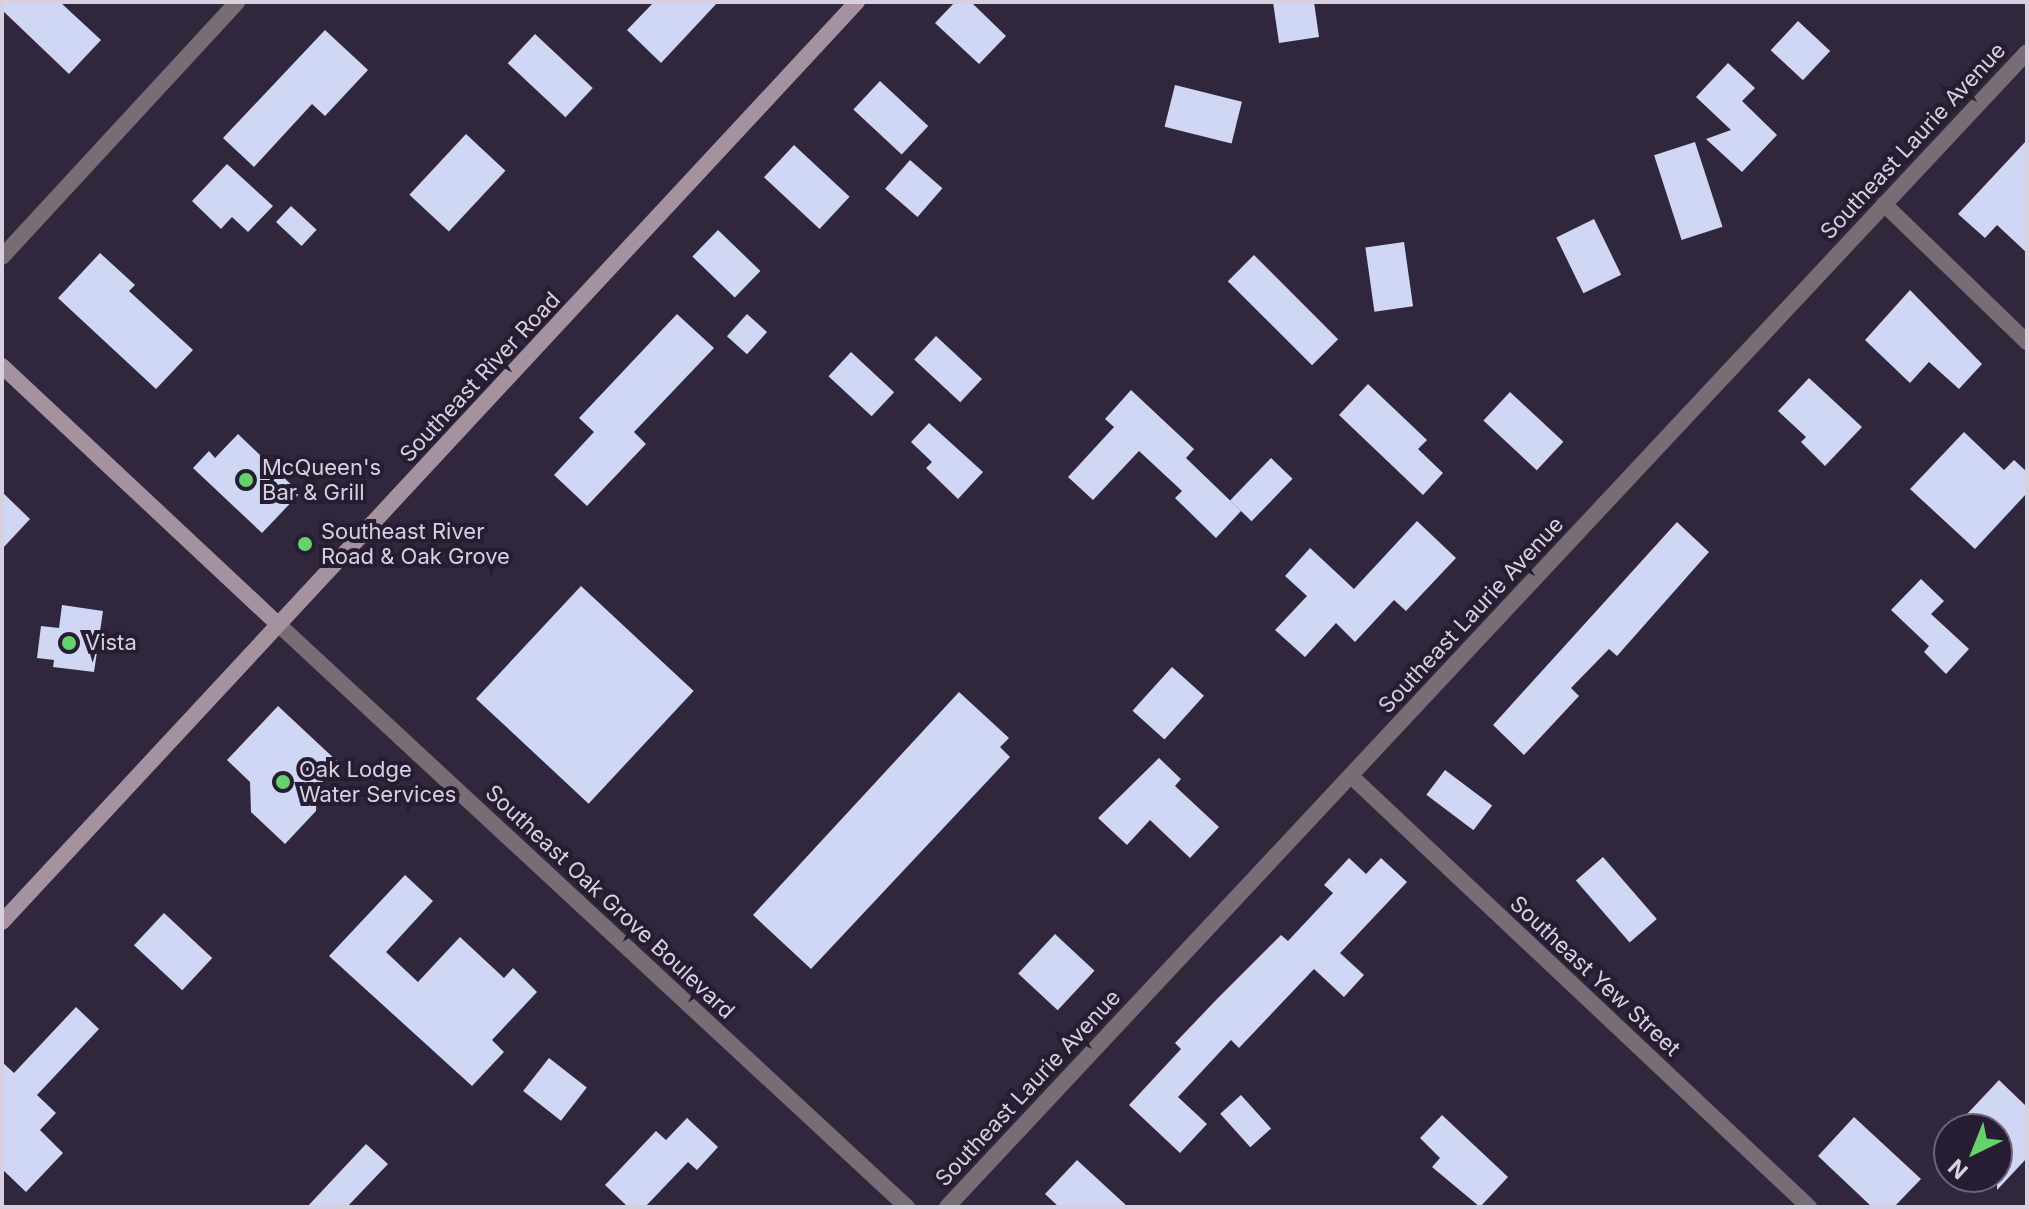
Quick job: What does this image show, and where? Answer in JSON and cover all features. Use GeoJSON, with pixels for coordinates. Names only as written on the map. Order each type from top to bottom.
{"type":"FeatureCollection","features":[{"type":"Feature","properties":{"kind":"street"},"geometry":{"type":"LineString","coordinates":[[2,257],[237,2]]}},
{"type":"Feature","properties":{"kind":"street","name":"Southeast River Road"},"geometry":{"type":"LineString","coordinates":[[2,922],[857,2]]}},
{"type":"Feature","properties":{"kind":"street","name":"Southeast Laurie Avenue"},"geometry":{"type":"LineString","coordinates":[[947,1207],[2027,52]]}},
{"type":"Feature","properties":{"kind":"street"},"geometry":{"type":"LineString","coordinates":[[1884,204],[2027,342]]}},
{"type":"Feature","properties":{"kind":"street","name":"Southeast Oak Grove Boulevard"},"geometry":{"type":"LineString","coordinates":[[2,366],[907,1207]]}},
{"type":"Feature","properties":{"kind":"street","name":"Southeast Yew Street"},"geometry":{"type":"LineString","coordinates":[[1351,776],[1809,1207]]}},
{"type":"Feature","properties":{"kind":"building"},"geometry":{"type":"Polygon","coordinates":[[[2,2],[60,2],[101,40],[69,74],[2,10],[2,2]]]}},
{"type":"Feature","properties":{"kind":"building"},"geometry":{"type":"Polygon","coordinates":[[[654,2],[718,2],[661,63],[627,30],[654,2]]]}},
{"type":"Feature","properties":{"kind":"building"},"geometry":{"type":"Polygon","coordinates":[[[955,2],[971,2],[1006,36],[979,64],[935,23],[955,2]]]}},
{"type":"Feature","properties":{"kind":"building"},"geometry":{"type":"Polygon","coordinates":[[[1273,2],[1314,2],[1319,37],[1279,43],[1273,2]]]}},
{"type":"Feature","properties":{"kind":"building"},"geometry":{"type":"Polygon","coordinates":[[[1798,21],[1830,51],[1803,80],[1771,50],[1798,21]]]}},
{"type":"Feature","properties":{"kind":"building"},"geometry":{"type":"Polygon","coordinates":[[[325,30],[368,70],[325,116],[312,104],[254,167],[223,138],[325,30]]]}},
{"type":"Feature","properties":{"kind":"building"},"geometry":{"type":"Polygon","coordinates":[[[535,34],[593,88],[565,117],[508,63],[535,34]]]}},
{"type":"Feature","properties":{"kind":"building"},"geometry":{"type":"Polygon","coordinates":[[[1728,63],[1755,88],[1742,101],[1777,135],[1742,172],[1706,139],[1731,130],[1696,97],[1728,63]]]}},
{"type":"Feature","properties":{"kind":"building"},"geometry":{"type":"Polygon","coordinates":[[[880,81],[928,126],[902,155],[853,110],[880,81]]]}},
{"type":"Feature","properties":{"kind":"building"},"geometry":{"type":"Polygon","coordinates":[[[1175,85],[1242,102],[1232,143],[1165,127],[1175,85]]]}},
{"type":"Feature","properties":{"kind":"building"},"geometry":{"type":"Polygon","coordinates":[[[466,134],[505,171],[449,232],[409,195],[466,134]]]}},
{"type":"Feature","properties":{"kind":"building"},"geometry":{"type":"Polygon","coordinates":[[[2027,140],[2027,253],[1997,225],[1985,238],[1958,214],[2027,140]]]}},
{"type":"Feature","properties":{"kind":"building"},"geometry":{"type":"Polygon","coordinates":[[[1695,142],[1723,227],[1682,240],[1654,155],[1695,142]]]}},
{"type":"Feature","properties":{"kind":"building"},"geometry":{"type":"Polygon","coordinates":[[[794,145],[850,197],[820,229],[764,177],[794,145]]]}},
{"type":"Feature","properties":{"kind":"building"},"geometry":{"type":"Polygon","coordinates":[[[910,160],[942,188],[918,217],[885,189],[910,160]]]}},
{"type":"Feature","properties":{"kind":"building"},"geometry":{"type":"Polygon","coordinates":[[[227,164],[273,206],[248,232],[232,217],[221,229],[192,201],[227,164]]]}},
{"type":"Feature","properties":{"kind":"building"},"geometry":{"type":"Polygon","coordinates":[[[291,206],[317,230],[302,246],[276,222],[291,206]]]}},
{"type":"Feature","properties":{"kind":"building"},"geometry":{"type":"Polygon","coordinates":[[[1594,219],[1621,275],[1583,293],[1556,237],[1594,219]]]}},
{"type":"Feature","properties":{"kind":"building"},"geometry":{"type":"Polygon","coordinates":[[[718,230],[760,271],[735,298],[692,257],[718,230]]]}},
{"type":"Feature","properties":{"kind":"building"},"geometry":{"type":"Polygon","coordinates":[[[1404,242],[1413,306],[1374,312],[1365,247],[1404,242]]]}},
{"type":"Feature","properties":{"kind":"building"},"geometry":{"type":"Polygon","coordinates":[[[100,253],[135,285],[129,291],[193,350],[156,389],[58,298],[100,253]]]}},
{"type":"Feature","properties":{"kind":"building"},"geometry":{"type":"Polygon","coordinates":[[[1254,255],[1338,339],[1312,365],[1228,281],[1254,255]]]}},
{"type":"Feature","properties":{"kind":"building"},"geometry":{"type":"Polygon","coordinates":[[[1910,290],[1982,364],[1959,389],[1929,362],[1910,383],[1865,340],[1910,290]]]}},
{"type":"Feature","properties":{"kind":"building"},"geometry":{"type":"Polygon","coordinates":[[[677,314],[714,348],[634,432],[646,444],[587,506],[554,475],[594,432],[579,418],[677,314]]]}},
{"type":"Feature","properties":{"kind":"building"},"geometry":{"type":"Polygon","coordinates":[[[747,314],[767,332],[747,354],[727,336],[747,314]]]}},
{"type":"Feature","properties":{"kind":"building"},"geometry":{"type":"Polygon","coordinates":[[[936,336],[982,379],[960,402],[914,359],[936,336]]]}},
{"type":"Feature","properties":{"kind":"building"},"geometry":{"type":"Polygon","coordinates":[[[851,352],[894,392],[872,416],[828,376],[851,352]]]}},
{"type":"Feature","properties":{"kind":"building"},"geometry":{"type":"Polygon","coordinates":[[[1809,378],[1862,427],[1825,466],[1801,442],[1806,437],[1778,411],[1809,378]]]}},
{"type":"Feature","properties":{"kind":"building"},"geometry":{"type":"Polygon","coordinates":[[[1368,384],[1427,440],[1418,449],[1443,473],[1423,495],[1339,415],[1368,384]]]}},
{"type":"Feature","properties":{"kind":"building"},"geometry":{"type":"Polygon","coordinates":[[[1131,390],[1194,449],[1186,458],[1241,511],[1216,538],[1175,498],[1182,491],[1139,451],[1093,500],[1068,477],[1114,427],[1105,419],[1131,390]]]}},
{"type":"Feature","properties":{"kind":"building"},"geometry":{"type":"Polygon","coordinates":[[[1510,392],[1563,442],[1537,470],[1483,421],[1510,392]]]}},
{"type":"Feature","properties":{"kind":"building"},"geometry":{"type":"Polygon","coordinates":[[[929,423],[983,472],[958,499],[926,468],[932,462],[911,442],[929,423]]]}},
{"type":"Feature","properties":{"kind":"building"},"geometry":{"type":"Polygon","coordinates":[[[1964,432],[2004,470],[2014,460],[2027,472],[2027,493],[1975,549],[1910,489],[1964,432]]]}},
{"type":"Feature","properties":{"kind":"building","name":"McQueen's Bar & Grill"},"geometry":{"type":"Polygon","coordinates":[[[238,434],[300,493],[262,533],[193,468],[209,451],[215,458],[238,434]]]}},
{"type":"Feature","properties":{"kind":"building"},"geometry":{"type":"Polygon","coordinates":[[[1271,458],[1293,479],[1252,521],[1230,500],[1271,458]]]}},
{"type":"Feature","properties":{"kind":"building"},"geometry":{"type":"Polygon","coordinates":[[[2,492],[30,519],[2,549],[2,492]]]}},
{"type":"Feature","properties":{"kind":"building"},"geometry":{"type":"Polygon","coordinates":[[[1417,521],[1456,558],[1406,611],[1394,600],[1355,642],[1336,623],[1305,657],[1275,630],[1307,596],[1285,576],[1310,548],[1354,589],[1417,521]]]}},
{"type":"Feature","properties":{"kind":"building"},"geometry":{"type":"Polygon","coordinates":[[[1677,522],[1709,552],[1617,656],[1609,649],[1571,688],[1579,696],[1524,755],[1493,725],[1677,522]]]}},
{"type":"Feature","properties":{"kind":"building"},"geometry":{"type":"Polygon","coordinates":[[[1921,579],[1944,601],[1931,614],[1969,649],[1946,674],[1924,652],[1929,646],[1891,610],[1921,579]]]}},
{"type":"Feature","properties":{"kind":"building"},"geometry":{"type":"Polygon","coordinates":[[[581,586],[694,691],[589,804],[476,699],[581,586]]]}},
{"type":"Feature","properties":{"kind":"building","name":"Vista"},"geometry":{"type":"Polygon","coordinates":[[[62,605],[103,611],[94,672],[53,667],[54,660],[37,658],[41,626],[59,628],[62,605]]]}},
{"type":"Feature","properties":{"kind":"building"},"geometry":{"type":"Polygon","coordinates":[[[1172,667],[1204,696],[1164,740],[1133,711],[1172,667]]]}},
{"type":"Feature","properties":{"kind":"building"},"geometry":{"type":"Polygon","coordinates":[[[959,692],[1009,738],[1000,747],[1010,757],[811,969],[753,915],[959,692]]]}},
{"type":"Feature","properties":{"kind":"building"},"geometry":{"type":"Polygon","coordinates":[[[278,706],[339,763],[317,788],[316,811],[285,844],[251,812],[250,782],[227,760],[278,706]]]}},
{"type":"Feature","properties":{"kind":"building"},"geometry":{"type":"Polygon","coordinates":[[[1159,758],[1181,779],[1175,786],[1219,827],[1190,858],[1150,820],[1127,845],[1098,818],[1159,758]]]}},
{"type":"Feature","properties":{"kind":"building"},"geometry":{"type":"Polygon","coordinates":[[[1445,770],[1492,806],[1473,830],[1426,795],[1445,770]]]}},
{"type":"Feature","properties":{"kind":"building"},"geometry":{"type":"Polygon","coordinates":[[[1603,857],[1657,919],[1630,943],[1576,881],[1603,857]]]}},
{"type":"Feature","properties":{"kind":"building"},"geometry":{"type":"Polygon","coordinates":[[[1349,858],[1366,874],[1381,858],[1407,882],[1340,953],[1364,975],[1344,997],[1314,969],[1239,1048],[1231,1040],[1178,1097],[1207,1124],[1180,1153],[1129,1105],[1181,1049],[1175,1043],[1217,999],[1281,935],[1288,941],[1333,893],[1324,885],[1349,858]]]}},
{"type":"Feature","properties":{"kind":"building"},"geometry":{"type":"Polygon","coordinates":[[[405,875],[433,901],[386,952],[418,982],[460,937],[504,978],[513,968],[537,992],[492,1040],[504,1052],[472,1086],[329,956],[405,875]]]}},
{"type":"Feature","properties":{"kind":"building"},"geometry":{"type":"Polygon","coordinates":[[[164,913],[212,958],[182,990],[134,945],[164,913]]]}},
{"type":"Feature","properties":{"kind":"building"},"geometry":{"type":"Polygon","coordinates":[[[1055,934],[1094,971],[1058,1010],[1018,973],[1055,934]]]}},
{"type":"Feature","properties":{"kind":"building"},"geometry":{"type":"Polygon","coordinates":[[[76,1007],[99,1029],[37,1095],[56,1113],[40,1130],[63,1153],[26,1192],[2,1169],[2,1062],[14,1073],[76,1007]]]}},
{"type":"Feature","properties":{"kind":"building"},"geometry":{"type":"Polygon","coordinates":[[[549,1058],[587,1088],[561,1121],[523,1091],[549,1058]]]}},
{"type":"Feature","properties":{"kind":"building"},"geometry":{"type":"Polygon","coordinates":[[[1999,1080],[2027,1107],[2027,1158],[2013,1173],[2013,1113],[1968,1113],[1999,1080]]]}},
{"type":"Feature","properties":{"kind":"building"},"geometry":{"type":"Polygon","coordinates":[[[1241,1095],[1271,1128],[1250,1147],[1220,1114],[1241,1095]]]}},
{"type":"Feature","properties":{"kind":"building"},"geometry":{"type":"Polygon","coordinates":[[[1442,1115],[1508,1177],[1480,1207],[1432,1167],[1440,1158],[1420,1138],[1442,1115]]]}},
{"type":"Feature","properties":{"kind":"building"},"geometry":{"type":"Polygon","coordinates":[[[1854,1117],[1921,1179],[1894,1207],[1872,1207],[1818,1156],[1854,1117]]]}},
{"type":"Feature","properties":{"kind":"building"},"geometry":{"type":"Polygon","coordinates":[[[687,1118],[718,1147],[697,1170],[688,1162],[645,1207],[628,1207],[605,1185],[656,1131],[666,1140],[687,1118]]]}},
{"type":"Feature","properties":{"kind":"building"},"geometry":{"type":"Polygon","coordinates":[[[366,1144],[388,1164],[347,1207],[307,1207],[366,1144]]]}},
{"type":"Feature","properties":{"kind":"building"},"geometry":{"type":"Polygon","coordinates":[[[1077,1160],[1128,1207],[1059,1207],[1045,1194],[1077,1160]]]}},
{"type":"Feature","properties":{"kind":"place","name":"McQueen's Bar & Grill"},"geometry":{"type":"Point","coordinates":[246,480]}},
{"type":"Feature","properties":{"kind":"place","name":"Southeast River Road & Oak Grove"},"geometry":{"type":"Point","coordinates":[305,544]}},
{"type":"Feature","properties":{"kind":"place","name":"Vista"},"geometry":{"type":"Point","coordinates":[69,643]}},
{"type":"Feature","properties":{"kind":"place","name":"Oak Lodge Water Services"},"geometry":{"type":"Point","coordinates":[283,782]}}]}
